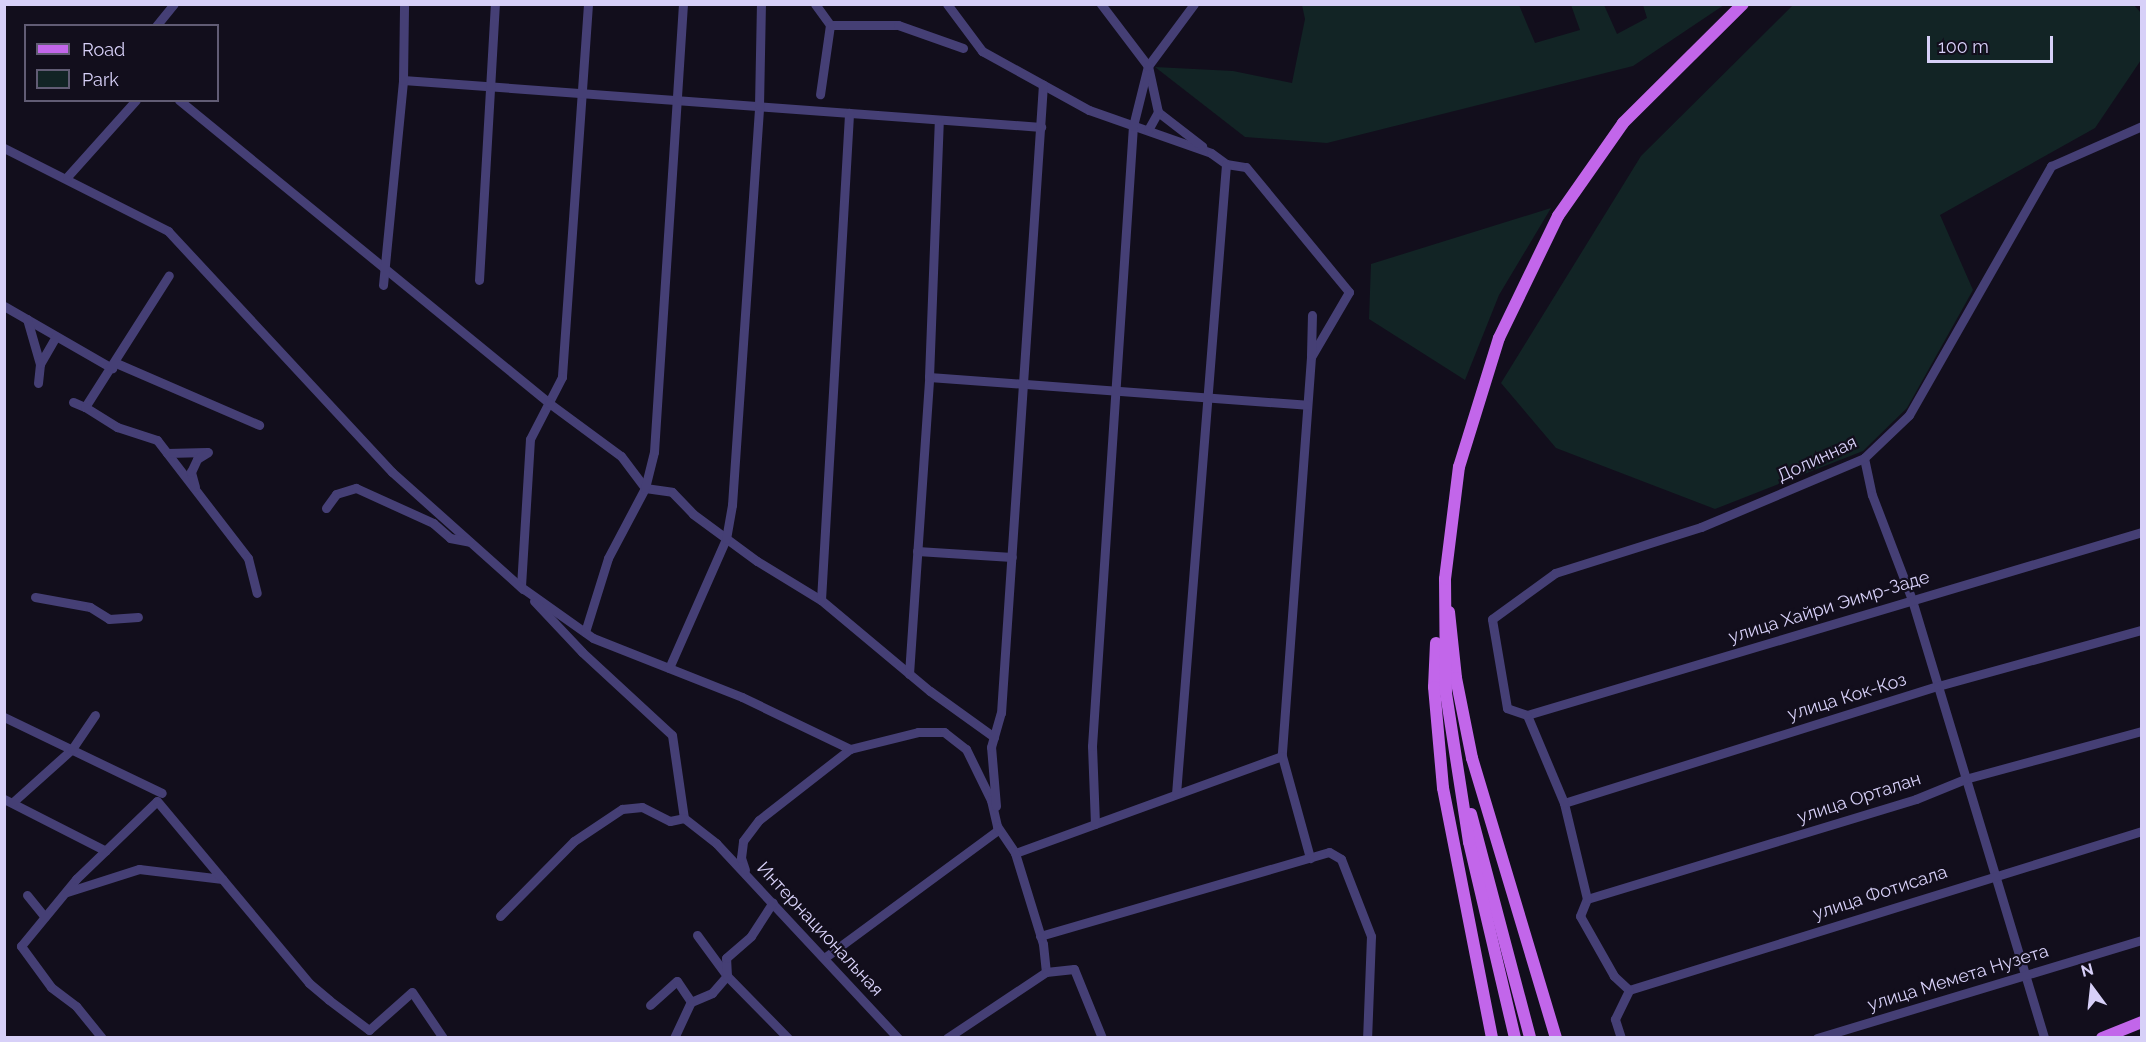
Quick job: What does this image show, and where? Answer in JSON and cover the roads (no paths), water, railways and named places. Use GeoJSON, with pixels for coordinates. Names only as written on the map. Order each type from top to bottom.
{"type":"FeatureCollection","features":[{"type":"Feature","properties":{"kind":"main road"},"geometry":{"type":"LineString","coordinates":[[1492,1038],[1443,788],[1434,687],[1452,509],[1470,422],[1498,338],[1545,237],[1623,123],[1743,4]]}},
{"type":"Feature","properties":{"kind":"main road"},"geometry":{"type":"LineString","coordinates":[[1445,579],[1446,693],[1458,773],[1469,842],[1515,1038]]}},
{"type":"Feature","properties":{"kind":"main road"},"geometry":{"type":"LineString","coordinates":[[1445,579],[1456,678],[1472,758],[1556,1038]]}},
{"type":"Feature","properties":{"kind":"main road"},"geometry":{"type":"LineString","coordinates":[[1458,773],[1530,1038]]}},
{"type":"Feature","properties":{"kind":"main road"},"geometry":{"type":"LineString","coordinates":[[2102,1038],[2142,1022]]}},
{"type":"Feature","properties":{"kind":"street"},"geometry":{"type":"LineString","coordinates":[[158,24],[174,4]]}},
{"type":"Feature","properties":{"kind":"street"},"geometry":{"type":"LineString","coordinates":[[383,285],[403,80],[404,4]]}},
{"type":"Feature","properties":{"kind":"street"},"geometry":{"type":"LineString","coordinates":[[479,280],[495,4]]}},
{"type":"Feature","properties":{"kind":"street"},"geometry":{"type":"LineString","coordinates":[[521,587],[530,440],[562,377],[588,4]]}},
{"type":"Feature","properties":{"kind":"street"},"geometry":{"type":"LineString","coordinates":[[585,632],[608,558],[645,488],[654,452],[683,4]]}},
{"type":"Feature","properties":{"kind":"street"},"geometry":{"type":"LineString","coordinates":[[669,668],[726,539],[733,493],[759,106],[761,4]]}},
{"type":"Feature","properties":{"kind":"street"},"geometry":{"type":"LineString","coordinates":[[815,4],[830,25],[820,94]]}},
{"type":"Feature","properties":{"kind":"street"},"geometry":{"type":"LineString","coordinates":[[947,4],[982,51],[1089,110],[1148,130],[1222,161],[1246,167],[1348,292],[1311,357]]}},
{"type":"Feature","properties":{"kind":"street"},"geometry":{"type":"LineString","coordinates":[[1101,4],[1148,66],[1158,112],[1222,161]]}},
{"type":"Feature","properties":{"kind":"street"},"geometry":{"type":"LineString","coordinates":[[1095,824],[1092,746],[1133,126],[1148,66],[1194,4]]}},
{"type":"Feature","properties":{"kind":"street"},"geometry":{"type":"LineString","coordinates":[[830,25],[898,26],[963,48]]}},
{"type":"Feature","properties":{"kind":"street"},"geometry":{"type":"LineString","coordinates":[[403,80],[1041,127]]}},
{"type":"Feature","properties":{"kind":"street"},"geometry":{"type":"LineString","coordinates":[[998,830],[991,747],[1001,713],[1043,84]]}},
{"type":"Feature","properties":{"kind":"street"},"geometry":{"type":"LineString","coordinates":[[67,177],[134,102]]}},
{"type":"Feature","properties":{"kind":"street"},"geometry":{"type":"LineString","coordinates":[[181,102],[549,403],[621,456],[645,488],[672,492],[693,514],[726,539],[821,600],[909,674],[994,737]]}},
{"type":"Feature","properties":{"kind":"street"},"geometry":{"type":"LineString","coordinates":[[1148,130],[1158,112]]}},
{"type":"Feature","properties":{"kind":"street"},"geometry":{"type":"LineString","coordinates":[[821,600],[849,113]]}},
{"type":"Feature","properties":{"kind":"street"},"geometry":{"type":"LineString","coordinates":[[909,674],[929,377],[939,120]]}},
{"type":"Feature","properties":{"kind":"street","name":"Долинная"},"geometry":{"type":"LineString","coordinates":[[1527,716],[1507,708],[1492,618],[1555,573],[1701,527],[1864,458],[1909,415],[2051,166],[2142,126]]}},
{"type":"Feature","properties":{"kind":"street"},"geometry":{"type":"LineString","coordinates":[[4,148],[67,177],[168,231],[392,472],[521,587],[582,652],[672,735],[684,818],[670,821],[642,807],[622,809],[574,841],[500,916]]}},
{"type":"Feature","properties":{"kind":"street"},"geometry":{"type":"LineString","coordinates":[[1176,794],[1209,398],[1222,161]]}},
{"type":"Feature","properties":{"kind":"street"},"geometry":{"type":"LineString","coordinates":[[85,407],[114,366],[169,275]]}},
{"type":"Feature","properties":{"kind":"street"},"geometry":{"type":"LineString","coordinates":[[4,306],[114,366],[259,425]]}},
{"type":"Feature","properties":{"kind":"street"},"geometry":{"type":"LineString","coordinates":[[1310,858],[1282,756],[1311,357],[1312,315]]}},
{"type":"Feature","properties":{"kind":"street"},"geometry":{"type":"LineString","coordinates":[[27,319],[40,364],[38,383]]}},
{"type":"Feature","properties":{"kind":"street"},"geometry":{"type":"LineString","coordinates":[[40,364],[56,336]]}},
{"type":"Feature","properties":{"kind":"street"},"geometry":{"type":"LineString","coordinates":[[929,377],[1307,405]]}},
{"type":"Feature","properties":{"kind":"street"},"geometry":{"type":"LineString","coordinates":[[73,402],[117,427],[157,440],[248,558],[257,593]]}},
{"type":"Feature","properties":{"kind":"street"},"geometry":{"type":"LineString","coordinates":[[167,453],[208,452],[197,459],[191,472],[195,490]]}},
{"type":"Feature","properties":{"kind":"street"},"geometry":{"type":"LineString","coordinates":[[1864,458],[1872,495],[1912,600],[1992,874],[2044,1038]]}},
{"type":"Feature","properties":{"kind":"street"},"geometry":{"type":"LineString","coordinates":[[326,508],[336,494],[356,488],[433,524],[450,538],[471,542]]}},
{"type":"Feature","properties":{"kind":"street","name":"улица Хайри Эимр-Заде"},"geometry":{"type":"LineString","coordinates":[[1527,716],[2142,532]]}},
{"type":"Feature","properties":{"kind":"street"},"geometry":{"type":"LineString","coordinates":[[917,552],[1012,557]]}},
{"type":"Feature","properties":{"kind":"street"},"geometry":{"type":"LineString","coordinates":[[521,587],[585,632],[742,697],[850,749]]}},
{"type":"Feature","properties":{"kind":"street"},"geometry":{"type":"LineString","coordinates":[[35,597],[90,607],[109,619],[138,617]]}},
{"type":"Feature","properties":{"kind":"street","name":"улица Кок-Коз"},"geometry":{"type":"LineString","coordinates":[[1564,803],[1938,686],[2142,630]]}},
{"type":"Feature","properties":{"kind":"street"},"geometry":{"type":"LineString","coordinates":[[95,715],[72,749],[9,801],[106,851]]}},
{"type":"Feature","properties":{"kind":"street"},"geometry":{"type":"LineString","coordinates":[[1527,716],[1564,803],[1587,899],[1580,916],[1614,975],[1629,990],[1615,1019],[1621,1038]]}},
{"type":"Feature","properties":{"kind":"street"},"geometry":{"type":"LineString","coordinates":[[4,717],[162,793]]}},
{"type":"Feature","properties":{"kind":"street","name":"улица Орталан"},"geometry":{"type":"LineString","coordinates":[[1587,899],[1916,799],[1965,779],[2142,731]]}},
{"type":"Feature","properties":{"kind":"street"},"geometry":{"type":"LineString","coordinates":[[748,876],[741,858],[743,842],[759,820],[850,749],[918,732],[944,732],[966,749],[991,800],[998,830],[1015,853],[1040,936],[1046,972]]}},
{"type":"Feature","properties":{"kind":"street"},"geometry":{"type":"LineString","coordinates":[[1015,853],[1282,756]]}},
{"type":"Feature","properties":{"kind":"street"},"geometry":{"type":"LineString","coordinates":[[102,1038],[76,1006],[51,987],[21,946],[65,893],[157,801],[309,983],[371,1034],[412,992],[443,1038]]}},
{"type":"Feature","properties":{"kind":"street","name":"Интернациональная"},"geometry":{"type":"LineString","coordinates":[[684,818],[716,843],[826,957],[898,1038]]}},
{"type":"Feature","properties":{"kind":"street"},"geometry":{"type":"LineString","coordinates":[[826,957],[998,830]]}},
{"type":"Feature","properties":{"kind":"street","name":"улица Фотисала"},"geometry":{"type":"LineString","coordinates":[[1629,990],[1992,874],[2142,831]]}},
{"type":"Feature","properties":{"kind":"street"},"geometry":{"type":"LineString","coordinates":[[1040,936],[1329,852],[1341,859],[1371,936],[1367,1038]]}},
{"type":"Feature","properties":{"kind":"street"},"geometry":{"type":"LineString","coordinates":[[65,893],[139,868],[222,879]]}},
{"type":"Feature","properties":{"kind":"street"},"geometry":{"type":"LineString","coordinates":[[27,895],[45,917]]}},
{"type":"Feature","properties":{"kind":"street"},"geometry":{"type":"LineString","coordinates":[[674,1038],[691,1002],[712,993],[728,976],[726,958],[751,936],[773,902]]}},
{"type":"Feature","properties":{"kind":"street"},"geometry":{"type":"LineString","coordinates":[[698,935],[728,976],[788,1038]]}},
{"type":"Feature","properties":{"kind":"street","name":"улица Мемета Нузета"},"geometry":{"type":"LineString","coordinates":[[1817,1038],[2142,940]]}},
{"type":"Feature","properties":{"kind":"street"},"geometry":{"type":"LineString","coordinates":[[947,1038],[1046,972],[1074,969],[1102,1038]]}},
{"type":"Feature","properties":{"kind":"street"},"geometry":{"type":"LineString","coordinates":[[650,1005],[677,981],[691,1002]]}}]}
